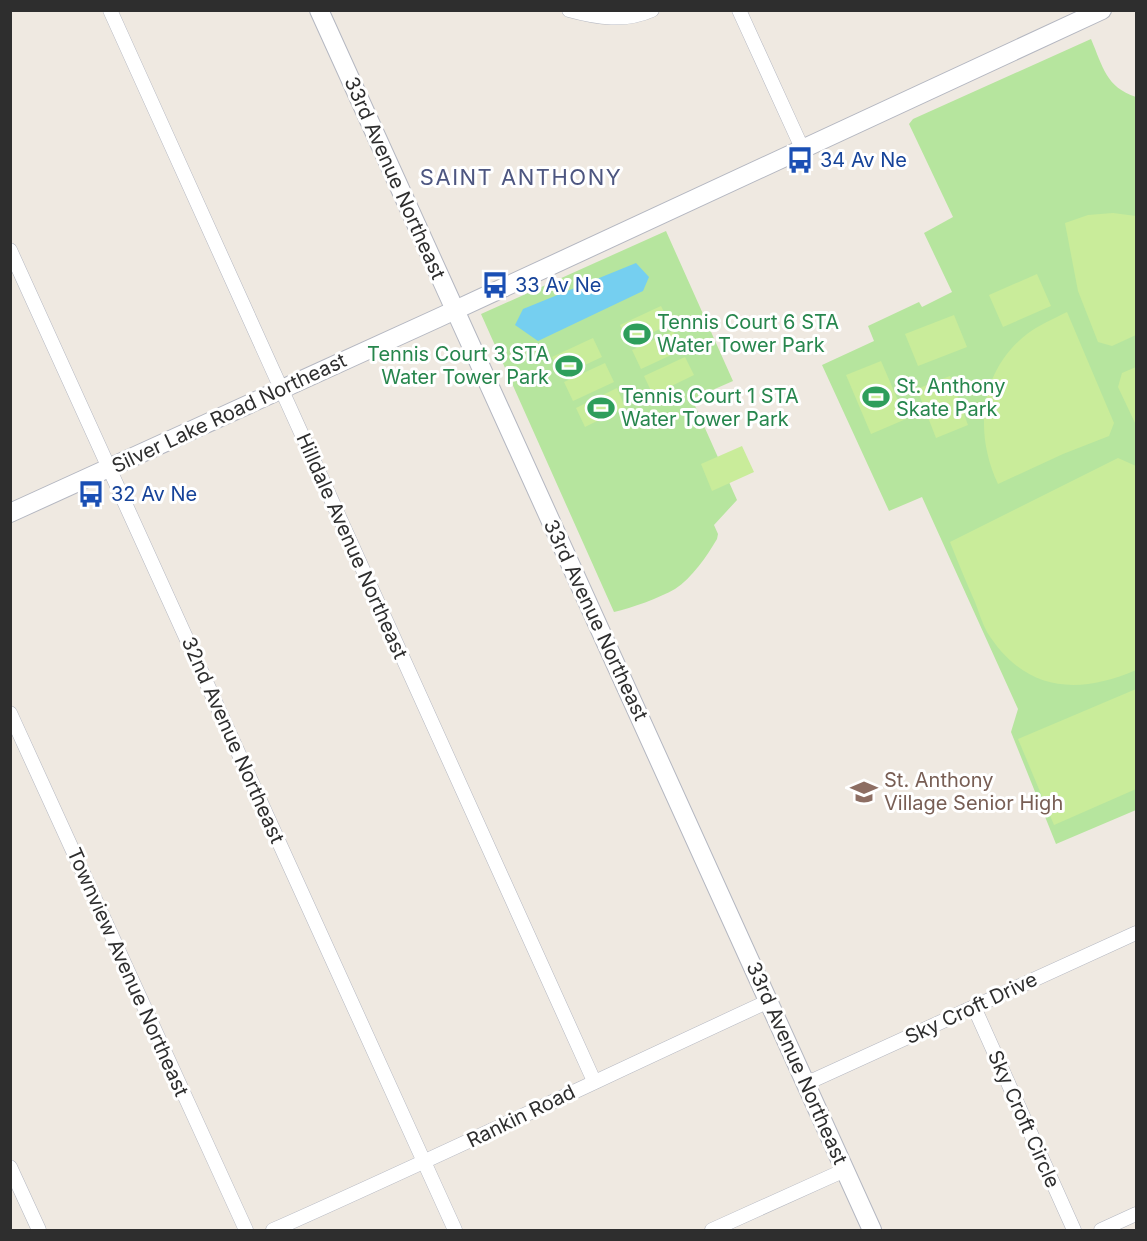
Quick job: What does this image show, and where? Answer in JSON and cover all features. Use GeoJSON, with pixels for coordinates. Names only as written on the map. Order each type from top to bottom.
{"type":"FeatureCollection","features":[{"type":"Feature","properties":{"kind":"street","name":"Hilldale Avenue Northeast"},"geometry":{"type":"LineString","coordinates":[[110,10],[594,1081]]}},
{"type":"Feature","properties":{"kind":"street","name":"33rd Avenue Northeast"},"geometry":{"type":"LineString","coordinates":[[319,10],[872,1230]]}},
{"type":"Feature","properties":{"kind":"street"},"geometry":{"type":"LineString","coordinates":[[569,10],[592,17],[616,18],[641,15],[652,10]]}},
{"type":"Feature","properties":{"kind":"street"},"geometry":{"type":"LineString","coordinates":[[739,10],[802,148]]}},
{"type":"Feature","properties":{"kind":"street","name":"Silver Lake Road Northeast"},"geometry":{"type":"LineString","coordinates":[[10,513],[1102,10]]}},
{"type":"Feature","properties":{"kind":"street","name":"32nd Avenue Northeast"},"geometry":{"type":"LineString","coordinates":[[10,250],[455,1230]]}},
{"type":"Feature","properties":{"kind":"street","name":"Townview Avenue Northeast"},"geometry":{"type":"LineString","coordinates":[[10,713],[246,1230]]}},
{"type":"Feature","properties":{"kind":"street","name":"Sky Croft Drive"},"geometry":{"type":"LineString","coordinates":[[805,1084],[1137,933]]}},
{"type":"Feature","properties":{"kind":"street","name":"Rankin Road"},"geometry":{"type":"LineString","coordinates":[[273,1230],[424,1163],[769,1000]]}},
{"type":"Feature","properties":{"kind":"street","name":"Sky Croft Circle"},"geometry":{"type":"LineString","coordinates":[[974,1007],[1074,1230]]}},
{"type":"Feature","properties":{"kind":"street"},"geometry":{"type":"LineString","coordinates":[[10,1167],[39,1230]]}},
{"type":"Feature","properties":{"kind":"street"},"geometry":{"type":"LineString","coordinates":[[712,1230],[845,1170]]}},
{"type":"Feature","properties":{"kind":"street"},"geometry":{"type":"LineString","coordinates":[[1101,1230],[1137,1214]]}},
{"type":"Feature","properties":{"kind":"green space"},"geometry":{"type":"Polygon","coordinates":[[[1091,39],[1112,82],[1126,93],[1136,97],[1136,810],[1056,844],[1011,732],[1018,709],[922,497],[889,511],[822,365],[874,341],[868,326],[919,302],[922,307],[952,292],[924,233],[953,217],[909,124],[913,119],[1091,39]]]}},
{"type":"Feature","properties":{"kind":"green space"},"geometry":{"type":"Polygon","coordinates":[[[1113,213],[1136,216],[1136,335],[1112,346],[1098,342],[1078,291],[1065,223],[1088,215],[1113,213]]]}},
{"type":"Feature","properties":{"kind":"green space"},"geometry":{"type":"Polygon","coordinates":[[[666,231],[733,381],[692,399],[737,500],[714,525],[718,534],[717,539],[687,579],[675,589],[661,596],[614,612],[481,314],[666,231]]]}},
{"type":"Feature","properties":{"kind":"green space"},"geometry":{"type":"Polygon","coordinates":[[[1037,274],[1051,306],[1003,327],[989,295],[1037,274]]]}},
{"type":"Feature","properties":{"kind":"green space","name":"Tennis Court 6 STA Water Tower Park"},"geometry":{"type":"Polygon","coordinates":[[[661,306],[670,324],[629,344],[620,325],[661,306]]]}},
{"type":"Feature","properties":{"kind":"green space"},"geometry":{"type":"Polygon","coordinates":[[[1067,312],[1114,423],[1109,436],[998,484],[990,464],[984,424],[990,384],[1011,349],[1027,334],[1067,312]]]}},
{"type":"Feature","properties":{"kind":"green space"},"geometry":{"type":"Polygon","coordinates":[[[954,315],[967,347],[918,366],[905,334],[954,315]]]}},
{"type":"Feature","properties":{"kind":"green space"},"geometry":{"type":"Polygon","coordinates":[[[673,331],[682,350],[641,369],[632,350],[673,331]]]}},
{"type":"Feature","properties":{"kind":"green space","name":"Tennis Court 3 STA Water Tower Park"},"geometry":{"type":"Polygon","coordinates":[[[593,338],[602,357],[561,376],[552,357],[593,338]]]}},
{"type":"Feature","properties":{"kind":"green space"},"geometry":{"type":"Polygon","coordinates":[[[685,357],[694,375],[653,395],[644,376],[685,357]]]}},
{"type":"Feature","properties":{"kind":"green space","name":"St. Anthony Skate Park"},"geometry":{"type":"Polygon","coordinates":[[[881,361],[906,419],[871,434],[846,375],[881,361]]]}},
{"type":"Feature","properties":{"kind":"green space"},"geometry":{"type":"Polygon","coordinates":[[[605,363],[614,382],[573,401],[564,382],[605,363]]]}},
{"type":"Feature","properties":{"kind":"green space"},"geometry":{"type":"Polygon","coordinates":[[[1136,367],[1136,425],[1118,387],[1122,373],[1136,367]]]}},
{"type":"Feature","properties":{"kind":"green space"},"geometry":{"type":"Polygon","coordinates":[[[950,376],[968,425],[936,438],[917,389],[950,376]]]}},
{"type":"Feature","properties":{"kind":"green space","name":"Tennis Court 1 STA Water Tower Park"},"geometry":{"type":"Polygon","coordinates":[[[617,388],[625,407],[585,427],[576,408],[617,388]]]}},
{"type":"Feature","properties":{"kind":"green space"},"geometry":{"type":"Polygon","coordinates":[[[742,446],[754,472],[712,491],[701,464],[742,446]]]}},
{"type":"Feature","properties":{"kind":"green space"},"geometry":{"type":"Polygon","coordinates":[[[1118,458],[1136,466],[1136,670],[1093,683],[1072,685],[1053,683],[1035,677],[1017,666],[1002,652],[987,632],[950,542],[1118,458]]]}},
{"type":"Feature","properties":{"kind":"green space"},"geometry":{"type":"Polygon","coordinates":[[[1136,689],[1136,789],[1054,825],[1018,739],[1136,689]]]}},
{"type":"Feature","properties":{"kind":"water"},"geometry":{"type":"Polygon","coordinates":[[[636,263],[649,277],[643,291],[538,341],[515,325],[523,309],[636,263]]]}},
{"type":"Feature","properties":{"kind":"place","name":"34 Av Ne"},"geometry":{"type":"Point","coordinates":[800,160]}},
{"type":"Feature","properties":{"kind":"place","name":"33 Av Ne"},"geometry":{"type":"Point","coordinates":[495,285]}},
{"type":"Feature","properties":{"kind":"place","name":"Tennis Court 6 STA Water Tower Park"},"geometry":{"type":"Point","coordinates":[637,334]}},
{"type":"Feature","properties":{"kind":"place","name":"Tennis Court 3 STA Water Tower Park"},"geometry":{"type":"Point","coordinates":[569,366]}},
{"type":"Feature","properties":{"kind":"place","name":"St. Anthony Skate Park"},"geometry":{"type":"Point","coordinates":[876,397]}},
{"type":"Feature","properties":{"kind":"place","name":"Tennis Court 1 STA Water Tower Park"},"geometry":{"type":"Point","coordinates":[601,408]}},
{"type":"Feature","properties":{"kind":"place","name":"32 Av Ne"},"geometry":{"type":"Point","coordinates":[91,494]}},
{"type":"Feature","properties":{"kind":"place","name":"St. Anthony Village Senior High"},"geometry":{"type":"Point","coordinates":[864,792]}},
{"type":"Feature","properties":{"kind":"district","name":"SAINT ANTHONY"},"geometry":{"type":"Point","coordinates":[521,177]}}]}
